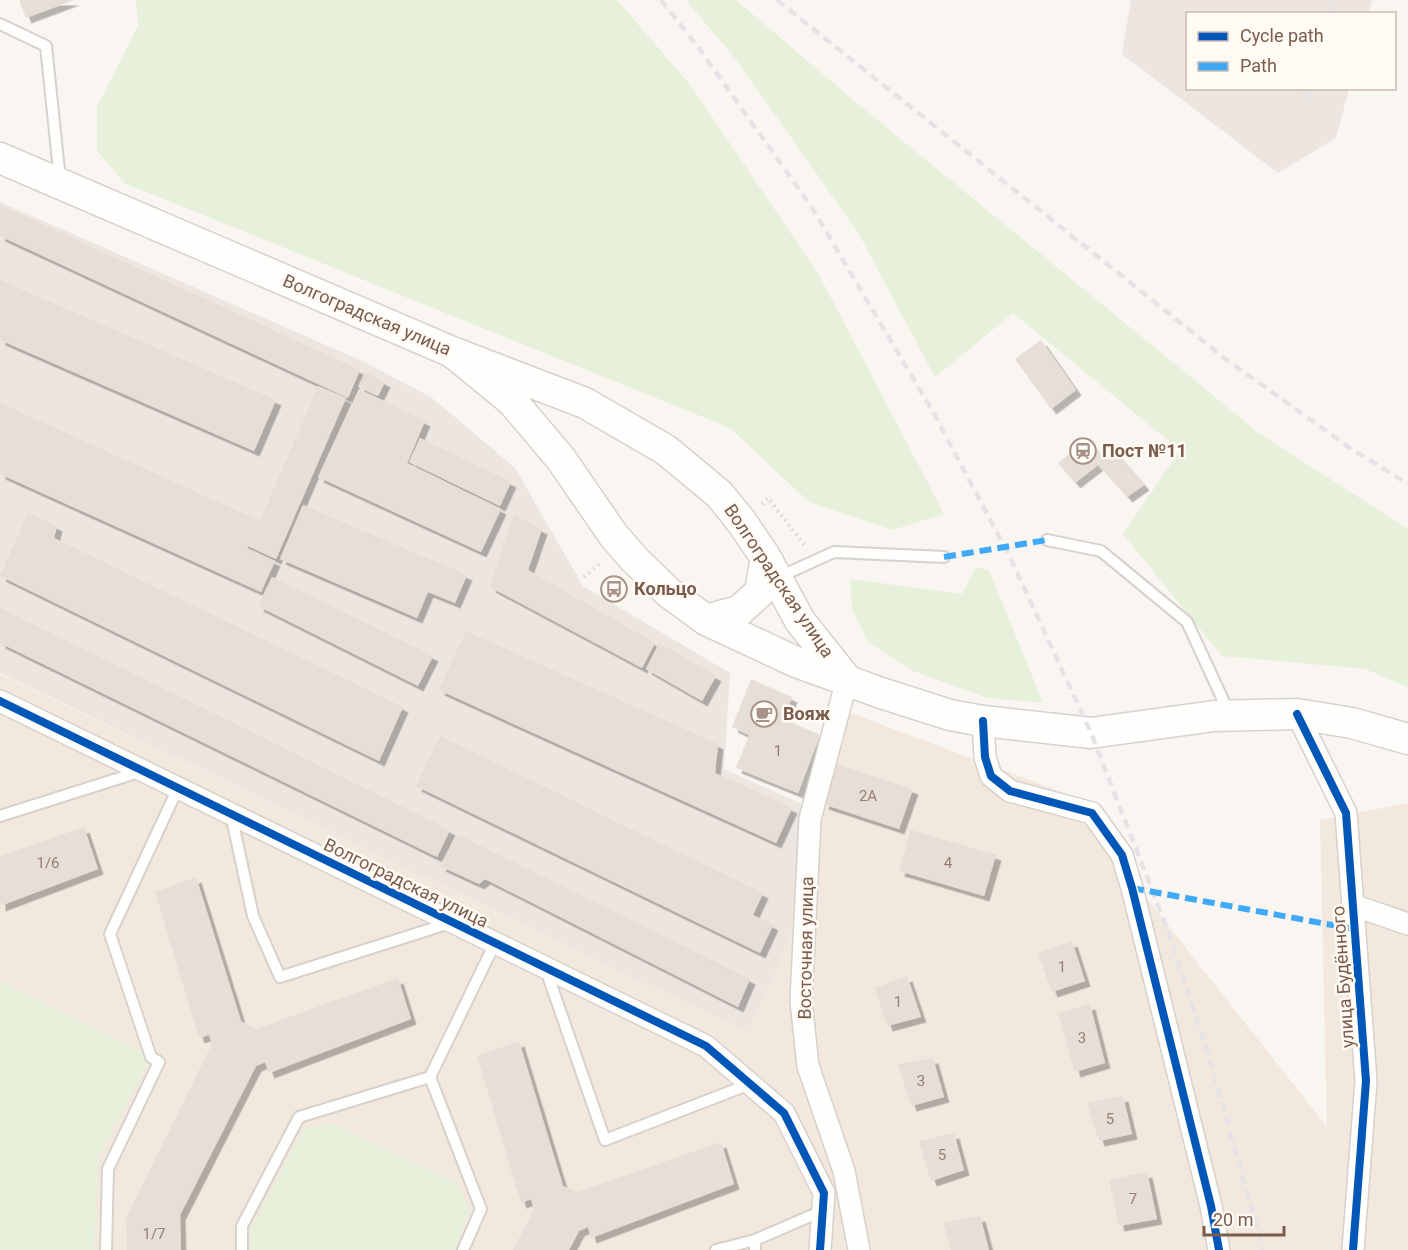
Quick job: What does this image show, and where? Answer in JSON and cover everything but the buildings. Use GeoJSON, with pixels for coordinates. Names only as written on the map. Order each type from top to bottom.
{"type":"FeatureCollection","features":[{"type":"Feature","properties":{"kind":"main road","name":"Волгоградская улица"},"geometry":{"type":"LineString","coordinates":[[0,158],[453,352],[585,403],[666,450],[719,494],[741,520],[772,568],[800,621],[847,680]]}},
{"type":"Feature","properties":{"kind":"main road"},"geometry":{"type":"LineString","coordinates":[[453,352],[512,401],[561,459],[614,536],[668,592],[706,620],[796,662],[950,715],[982,721],[1091,733],[1231,716],[1297,714],[1352,723],[1408,739]]}},
{"type":"Feature","properties":{"kind":"main road"},"geometry":{"type":"LineString","coordinates":[[706,620],[739,611],[760,592],[772,568]]}},
{"type":"Feature","properties":{"kind":"street","name":"Восточная улица"},"geometry":{"type":"LineString","coordinates":[[847,680],[810,819],[801,1001],[808,1066],[844,1171],[859,1250]]}},
{"type":"Feature","properties":{"kind":"street","name":"Волгоградская улица"},"geometry":{"type":"LineString","coordinates":[[0,701],[706,1046],[784,1113],[824,1194],[822,1211]]}},
{"type":"Feature","properties":{"kind":"street","name":"улица Будённого"},"geometry":{"type":"LineString","coordinates":[[1297,714],[1346,813],[1366,1081],[1353,1250]]}},
{"type":"Feature","properties":{"kind":"street"},"geometry":{"type":"LineString","coordinates":[[982,721],[985,757],[991,776],[1011,792],[1092,813],[1122,855],[1211,1206],[1219,1250]]}},
{"type":"Feature","properties":{"kind":"street"},"geometry":{"type":"LineString","coordinates":[[1353,905],[1408,924]]}},
{"type":"Feature","properties":{"kind":"street"},"geometry":{"type":"LineString","coordinates":[[820,1250],[822,1211]]}},
{"type":"Feature","properties":{"kind":"lane"},"geometry":{"type":"LineString","coordinates":[[0,24],[46,46],[60,183]]}},
{"type":"Feature","properties":{"kind":"lane"},"geometry":{"type":"LineString","coordinates":[[1047,540],[1101,551],[1187,622],[1231,716]]}},
{"type":"Feature","properties":{"kind":"lane"},"geometry":{"type":"LineString","coordinates":[[772,568],[816,561],[834,552],[944,557]]}},
{"type":"Feature","properties":{"kind":"lane"},"geometry":{"type":"LineString","coordinates":[[0,816],[142,771]]}},
{"type":"Feature","properties":{"kind":"lane"},"geometry":{"type":"LineString","coordinates":[[106,1250],[108,1169],[159,1062],[151,1057],[110,934],[178,788]]}},
{"type":"Feature","properties":{"kind":"lane"},"geometry":{"type":"LineString","coordinates":[[231,814],[253,916],[280,977],[453,922]]}},
{"type":"Feature","properties":{"kind":"lane"},"geometry":{"type":"LineString","coordinates":[[242,1250],[242,1226],[299,1117],[430,1077],[495,943]]}},
{"type":"Feature","properties":{"kind":"lane"},"geometry":{"type":"LineString","coordinates":[[545,967],[605,1140],[750,1084]]}},
{"type":"Feature","properties":{"kind":"lane"},"geometry":{"type":"LineString","coordinates":[[430,1077],[482,1209],[463,1250]]}},
{"type":"Feature","properties":{"kind":"lane"},"geometry":{"type":"LineString","coordinates":[[717,1250],[755,1245],[822,1211]]}},
{"type":"Feature","properties":{"kind":"path"},"geometry":{"type":"LineString","coordinates":[[741,520],[768,498],[816,561]]}},
{"type":"Feature","properties":{"kind":"path"},"geometry":{"type":"LineString","coordinates":[[584,577],[622,545]]}},
{"type":"Feature","properties":{"kind":"shaded area"},"geometry":{"type":"Polygon","coordinates":[[[1131,0],[1372,0],[1369,12],[1186,12],[1186,90],[1349,90],[1336,138],[1278,173],[1122,54],[1131,0]]]}},
{"type":"Feature","properties":{"kind":"shaded area"},"geometry":{"type":"Polygon","coordinates":[[[0,202],[362,361],[431,397],[515,468],[583,586],[730,673],[724,769],[804,805],[791,934],[748,1032],[0,673],[0,202]]]}},
{"type":"Feature","properties":{"kind":"shaded area"},"geometry":{"type":"Polygon","coordinates":[[[0,674],[748,1031],[804,805],[843,710],[1064,793],[1327,1127],[1320,820],[1408,803],[1408,1250],[0,1250],[0,674]]]}},
{"type":"Feature","properties":{"kind":"green space"},"geometry":{"type":"Polygon","coordinates":[[[136,0],[617,0],[691,86],[819,275],[944,514],[892,530],[809,502],[730,428],[124,183],[97,150],[97,107],[138,26],[136,0]]]}},
{"type":"Feature","properties":{"kind":"green space"},"geometry":{"type":"Polygon","coordinates":[[[686,0],[736,0],[859,105],[1260,434],[1408,529],[1408,687],[1365,669],[1222,656],[1123,534],[1180,450],[1013,313],[935,377],[859,234],[735,58],[686,0]]]}},
{"type":"Feature","properties":{"kind":"green space"},"geometry":{"type":"Polygon","coordinates":[[[976,567],[989,570],[1043,703],[988,698],[913,671],[868,642],[852,609],[850,579],[962,594],[976,567]]]}},
{"type":"Feature","properties":{"kind":"green space"},"geometry":{"type":"Polygon","coordinates":[[[0,981],[151,1057],[98,1158],[94,1250],[0,1250],[0,981]]]}},
{"type":"Feature","properties":{"kind":"green space"},"geometry":{"type":"Polygon","coordinates":[[[335,1124],[458,1184],[470,1211],[454,1250],[251,1250],[251,1230],[304,1128],[335,1124]]]}},
{"type":"Feature","properties":{"kind":"railway"},"geometry":{"type":"LineString","coordinates":[[661,0],[698,47],[811,206],[933,412],[1009,555],[1091,733],[1168,931],[1209,1057],[1263,1250]]}},
{"type":"Feature","properties":{"kind":"railway"},"geometry":{"type":"LineString","coordinates":[[777,0],[1227,360],[1350,448],[1408,484]]}},
{"type":"Feature","properties":{"kind":"railway"},"geometry":{"type":"LineString","coordinates":[[1330,12],[1333,0]]}},
{"type":"Feature","properties":{"kind":"railway"},"geometry":{"type":"LineString","coordinates":[[1305,98],[1307,90]]}},
{"type":"Feature","properties":{"kind":"marked path"},"geometry":{"type":"LineString","coordinates":[[944,557],[1047,540]]}},
{"type":"Feature","properties":{"kind":"marked path"},"geometry":{"type":"LineString","coordinates":[[1132,888],[1354,929]]}},
{"type":"Feature","properties":{"kind":"cycle path"},"geometry":{"type":"LineString","coordinates":[[0,701],[706,1046],[784,1113],[824,1193],[820,1250]]}},
{"type":"Feature","properties":{"kind":"cycle path"},"geometry":{"type":"LineString","coordinates":[[1297,714],[1346,813],[1366,1081],[1353,1250]]}},
{"type":"Feature","properties":{"kind":"cycle path"},"geometry":{"type":"LineString","coordinates":[[983,721],[985,757],[991,776],[1010,791],[1092,813],[1122,855],[1211,1206],[1219,1250]]}},
{"type":"Feature","properties":{"kind":"place","name":"Пост №11"},"geometry":{"type":"Point","coordinates":[1083,451]}},
{"type":"Feature","properties":{"kind":"place","name":"Кольцо"},"geometry":{"type":"Point","coordinates":[614,589]}},
{"type":"Feature","properties":{"kind":"place","name":"Вояж"},"geometry":{"type":"Point","coordinates":[764,714]}}]}
